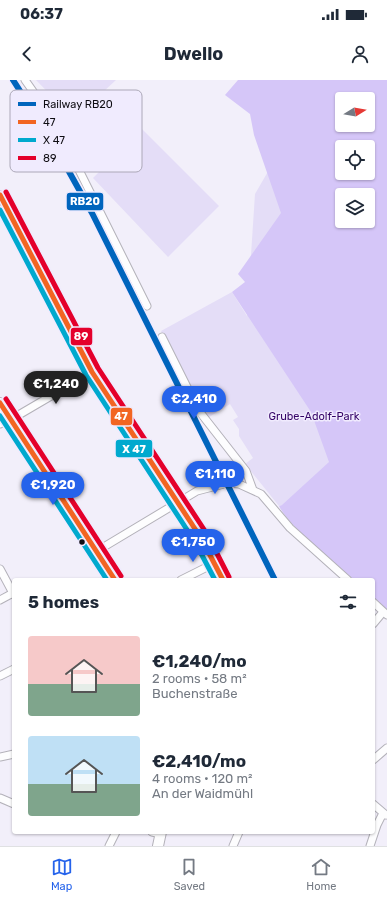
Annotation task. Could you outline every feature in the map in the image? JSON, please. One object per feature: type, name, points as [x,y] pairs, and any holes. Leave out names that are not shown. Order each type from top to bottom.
[{"type":"main road","points":[[0,403],[114,578]]},
{"type":"main road","points":[[158,834],[158,846]]},
{"type":"street","points":[[25,80],[32,90]]},
{"type":"street","points":[[80,172],[147,306]]},
{"type":"street","points":[[0,195],[92,372],[201,538],[215,563],[221,578]]},
{"type":"street","points":[[162,337],[200,411],[246,471],[253,490]]},
{"type":"street","points":[[0,424],[10,420],[92,372]]},
{"type":"street","points":[[97,551],[197,491],[220,483],[239,484],[253,490],[267,500],[290,528],[345,578]]},
{"type":"street","points":[[185,578],[215,563]]},
{"type":"street","points":[[0,569],[12,592]]},
{"type":"street","points":[[0,600],[12,594]]},
{"type":"street","points":[[375,604],[385,613],[375,622]]},
{"type":"street","points":[[0,676],[12,670]]},
{"type":"street","points":[[375,758],[387,748]]},
{"type":"street","points":[[0,757],[12,754]]},
{"type":"street","points":[[0,798],[12,803]]},
{"type":"street","points":[[375,806],[385,814],[377,825],[375,831]]},
{"type":"street","points":[[109,846],[115,834]]},
{"type":"street","points":[[233,846],[237,834]]},
{"type":"street","points":[[370,846],[374,834]]},
{"type":"green space","points":[[36,80],[116,80],[105,90],[46,90]]},
{"type":"green space","name":"Grube-Adolf-Park","points":[[238,80],[387,80],[387,610],[375,599],[375,578],[352,578],[302,534],[292,524],[279,506],[282,505],[329,462],[311,412],[232,292],[245,282],[238,274],[281,213],[254,135],[250,114],[225,95]]},
{"type":"green space","name":"Grube-Adolf-Park","points":[[343,80],[387,80],[387,531],[282,505],[279,506],[245,464],[253,458],[239,436],[239,429],[233,420],[238,417],[230,404],[206,419],[161,331],[232,292],[247,316],[255,194],[277,156]]},
{"type":"green space","points":[[142,129],[219,206],[168,257],[93,178],[99,172],[142,172]]},
{"type":"rail line","name":"RB20","points":[[13,80],[19,90]]},
{"type":"rail line","name":"RB20","points":[[69,172],[92,213],[274,578]]},
{"type":"transit line","name":"89","points":[[6,192],[98,368],[207,534],[229,577]]},
{"type":"transit line","name":"47","points":[[0,195],[92,372],[201,538],[222,578]]},
{"type":"transit line","points":[[0,210],[86,375],[195,542],[214,578]]},
{"type":"transit line","name":"89","points":[[6,399],[121,576]]},
{"type":"transit line","name":"47","points":[[0,403],[114,578]]},
{"type":"transit line","points":[[0,416],[106,578]]}]
